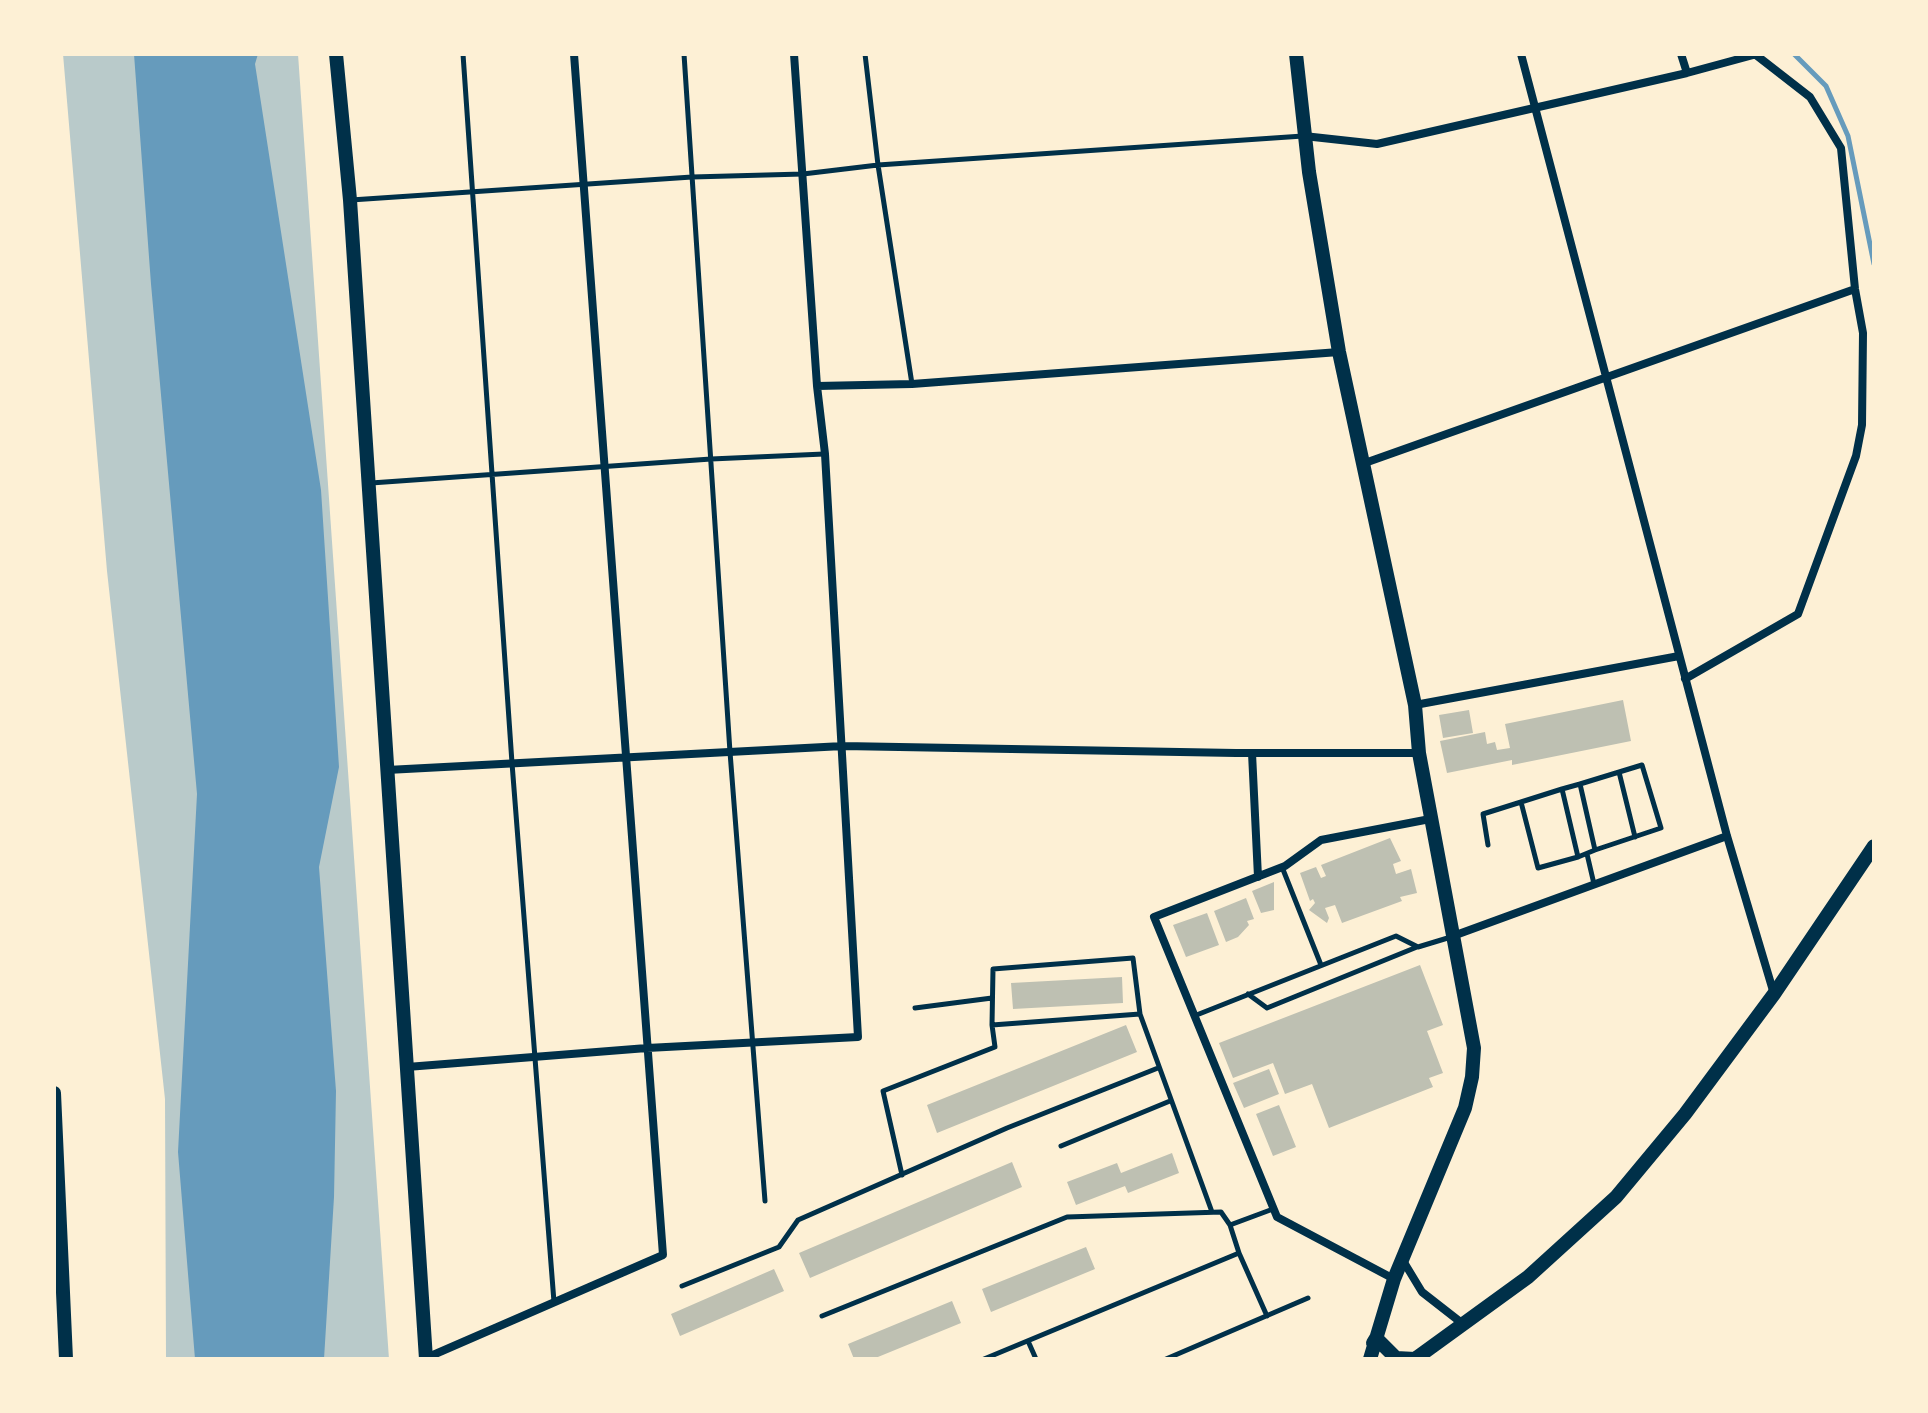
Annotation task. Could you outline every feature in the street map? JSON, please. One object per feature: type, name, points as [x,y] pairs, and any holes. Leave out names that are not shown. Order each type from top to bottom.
[{"type":"main road","points":[[336,54],[350,200],[426,1358]]},
{"type":"main road","points":[[1296,54],[1304,136],[1339,352],[1415,705],[1430,819],[1474,1048],[1465,1108],[1394,1279],[1370,1359]]},
{"type":"main road","points":[[1376,1338],[1396,1358],[1415,1359],[1528,1277],[1616,1197],[1685,1114],[1774,994],[1874,846]]},
{"type":"main road","points":[[54,1093],[62,1355]]},
{"type":"main road","points":[[1361,1359],[1376,1338]]},
{"type":"street","points":[[426,1358],[663,1255],[574,54]]},
{"type":"street","points":[[407,1067],[647,1048],[858,1037],[825,454],[817,386],[794,54]]},
{"type":"street","points":[[1521,54],[1727,836],[1774,994]]},
{"type":"street","points":[[1681,54],[1687,73]]},
{"type":"street","points":[[1304,136],[1377,144],[1756,55],[1810,97],[1841,148],[1855,289],[1863,333],[1862,425],[1856,456],[1798,614],[1685,679]]},
{"type":"street","points":[[1362,464],[1855,289]]},
{"type":"street","points":[[817,386],[912,384],[1339,352]]},
{"type":"street","points":[[1415,705],[1679,656]]},
{"type":"street","points":[[387,770],[843,746],[1419,753]]},
{"type":"street","points":[[1252,753],[1258,877]]},
{"type":"street","points":[[1394,1279],[1277,1217],[1154,917],[1282,867],[1321,840],[1430,819]]},
{"type":"street","points":[[1452,936],[1727,836]]},
{"type":"street","points":[[1402,1259],[1422,1292],[1463,1325]]},
{"type":"lane","points":[[463,54],[512,763],[554,1303]]},
{"type":"lane","points":[[684,54],[730,752],[765,1201]]},
{"type":"lane","points":[[865,54],[878,165],[912,384]]},
{"type":"lane","points":[[350,200],[692,177],[803,174],[878,165],[1304,136]]},
{"type":"lane","points":[[368,483],[825,454]]},
{"type":"lane","points":[[1488,845],[1483,814],[1562,789],[1642,765],[1661,828],[1538,868],[1521,802]]},
{"type":"lane","points":[[1619,772],[1635,837]]},
{"type":"lane","points":[[1580,784],[1595,850]]},
{"type":"lane","points":[[1562,789],[1578,857]]},
{"type":"lane","points":[[1587,854],[1594,885]]},
{"type":"lane","points":[[1282,867],[1321,965]]},
{"type":"lane","points":[[1194,1016],[1396,936],[1418,947]]},
{"type":"lane","points":[[1248,994],[1267,1008],[1452,936]]},
{"type":"lane","points":[[902,1175],[883,1091],[995,1047],[992,1025],[993,969],[1133,958],[1140,1014],[1212,1212]]},
{"type":"lane","points":[[915,1008],[992,998]]},
{"type":"lane","points":[[992,1025],[1140,1014]]},
{"type":"lane","points":[[682,1286],[779,1247],[798,1220],[1007,1128],[1158,1068]]},
{"type":"lane","points":[[1061,1146],[1170,1101]]},
{"type":"lane","points":[[1230,1225],[1274,1209]]},
{"type":"lane","points":[[822,1316],[1067,1217],[1212,1212],[1221,1212],[1230,1225],[1267,1316]]},
{"type":"lane","points":[[984,1359],[1239,1253]]},
{"type":"lane","points":[[1166,1359],[1308,1298]]},
{"type":"lane","points":[[1028,1341],[1036,1359]]},
{"type":"shaded area","points":[[63,54],[298,54],[389,1359],[166,1359],[165,1099],[107,571]]},
{"type":"water","points":[[134,54],[258,54],[255,64],[321,490],[339,767],[319,867],[336,1091],[334,1197],[324,1359],[195,1359],[178,1152],[197,794],[151,284]]},
{"type":"building","points":[[1623,700],[1631,741],[1512,765],[1512,760],[1447,773],[1440,741],[1485,732],[1487,744],[1495,742],[1497,750],[1510,748],[1505,724]]},
{"type":"building","points":[[1469,710],[1473,733],[1443,738],[1439,715]]},
{"type":"building","points":[[1390,838],[1401,861],[1393,864],[1396,874],[1411,869],[1417,893],[1400,897],[1402,901],[1342,923],[1335,905],[1325,908],[1329,918],[1327,923],[1309,910],[1315,903],[1313,899],[1310,901],[1300,873],[1316,867],[1321,878],[1326,876],[1321,865]]},
{"type":"building","points":[[1274,882],[1274,910],[1261,913],[1252,891]]},
{"type":"building","points":[[1246,898],[1254,919],[1247,921],[1249,925],[1238,937],[1226,942],[1214,911]]},
{"type":"building","points":[[1207,913],[1219,945],[1186,957],[1173,925]]},
{"type":"building","points":[[1420,965],[1443,1025],[1427,1031],[1443,1073],[1429,1078],[1433,1087],[1329,1128],[1312,1084],[1285,1094],[1273,1063],[1233,1078],[1219,1043]]},
{"type":"building","points":[[1122,977],[1123,1003],[1013,1009],[1011,983]]},
{"type":"building","points":[[1126,1025],[1137,1052],[937,1133],[927,1105]]},
{"type":"building","points":[[1269,1069],[1279,1094],[1244,1108],[1233,1083]]},
{"type":"building","points":[[1279,1105],[1296,1147],[1273,1156],[1256,1114]]},
{"type":"building","points":[[1172,1153],[1179,1173],[1128,1193],[1125,1186],[1076,1205],[1067,1182],[1117,1163],[1121,1173]]},
{"type":"building","points":[[1012,1162],[1022,1187],[810,1278],[799,1253]]},
{"type":"building","points":[[1086,1247],[1095,1269],[991,1312],[982,1289]]},
{"type":"building","points":[[774,1269],[784,1291],[680,1336],[671,1314]]},
{"type":"building","points":[[952,1301],[961,1323],[873,1359],[854,1359],[848,1344]]},
{"type":"waterway","points":[[1794,54],[1826,86],[1848,136],[1874,264]]}]
